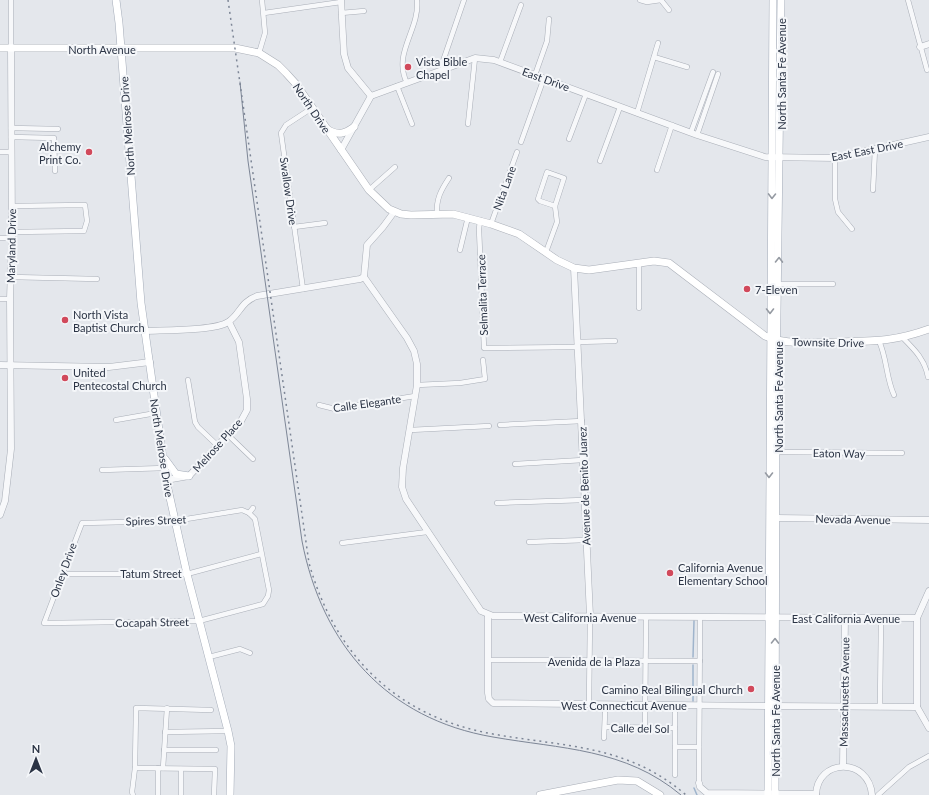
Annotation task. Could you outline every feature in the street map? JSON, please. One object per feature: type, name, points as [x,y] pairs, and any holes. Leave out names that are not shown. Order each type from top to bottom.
[{"type":"main road","name":"North Melrose Drive","points":[[116,0],[145,331],[156,413],[174,521],[231,746],[230,795]]},
{"type":"main road","name":"North Santa Fe Avenue","points":[[772,618],[776,575],[776,389],[778,341],[773,0]]},
{"type":"main road","name":"North Santa Fe Avenue","points":[[768,795],[772,706],[772,618],[769,546],[770,338],[781,0]]},
{"type":"main road","name":"North Avenue","points":[[0,48],[205,49]]},
{"type":"main road","name":"North Drive","points":[[205,49],[235,48],[259,53],[278,65],[286,73],[312,108],[368,190],[394,212]]},
{"type":"main road","points":[[326,129],[332,133],[343,134],[354,127]]},
{"type":"main road","points":[[394,212],[411,215],[437,214],[468,217],[480,220],[519,234],[574,268]]},
{"type":"main road","name":"Townsite Drive","points":[[574,268],[589,270],[654,261],[669,263],[765,336],[778,341],[800,344],[879,342],[903,338],[929,329]]},
{"type":"main road","points":[[163,457],[176,474],[189,476]]},
{"type":"main road","points":[[769,546],[772,549],[772,565],[776,575]]},
{"type":"main road","name":"North Santa Fe Avenue","points":[[772,706],[776,795]]},
{"type":"main road","points":[[540,795],[618,780],[637,781],[660,795]]},
{"type":"street","name":"Maryland Drive","points":[[0,514],[5,501],[11,449],[11,0]]},
{"type":"street","points":[[259,53],[265,32],[262,0]]},
{"type":"street","points":[[407,83],[402,65],[403,53],[416,17],[417,0]]},
{"type":"street","points":[[443,70],[443,61],[464,0]]},
{"type":"street","points":[[640,0],[647,2],[661,0],[669,10]]},
{"type":"street","points":[[908,0],[927,70]]},
{"type":"street","points":[[264,13],[341,1],[344,54],[348,68],[371,96],[341,150]]},
{"type":"street","points":[[500,62],[521,5]]},
{"type":"street","points":[[341,13],[364,12]]},
{"type":"street","points":[[535,75],[547,41],[549,19]]},
{"type":"street","points":[[637,113],[658,43]]},
{"type":"street","points":[[920,47],[929,44]]},
{"type":"street","points":[[654,56],[687,67]]},
{"type":"street","points":[[468,124],[475,58]]},
{"type":"street","name":"East Drive","points":[[371,96],[475,58],[481,58],[500,62],[620,107],[765,157],[776,157]]},
{"type":"street","points":[[694,133],[716,73]]},
{"type":"street","points":[[521,142],[544,78]]},
{"type":"street","points":[[397,86],[412,124]]},
{"type":"street","points":[[569,139],[586,94]]},
{"type":"street","points":[[600,161],[620,107]]},
{"type":"street","name":"Swallow Drive","points":[[303,288],[281,133],[286,125],[312,108]]},
{"type":"street","points":[[657,170],[672,125]]},
{"type":"street","points":[[10,128],[58,129]]},
{"type":"street","points":[[11,137],[54,138],[55,171]]},
{"type":"street","name":"East East Drive","points":[[776,157],[835,158],[929,137]]},
{"type":"street","points":[[873,190],[875,149]]},
{"type":"street","points":[[0,152],[11,152]]},
{"type":"street","name":"Nita Lane","points":[[491,224],[518,152]]},
{"type":"street","points":[[835,158],[835,199],[838,212],[852,229]]},
{"type":"street","points":[[368,190],[395,167]]},
{"type":"street","points":[[546,252],[557,222],[555,206],[564,178],[547,172],[538,199],[555,206]]},
{"type":"street","points":[[437,214],[436,204],[440,191],[449,178]]},
{"type":"street","points":[[0,238],[12,235],[84,231],[87,221],[85,205],[12,206]]},
{"type":"street","points":[[394,212],[383,227],[366,245],[364,277],[414,351],[417,364],[417,385],[403,468],[402,488],[406,498],[427,532],[481,611],[488,615],[488,660]]},
{"type":"street","points":[[460,250],[468,217]]},
{"type":"street","name":"Selmalita Terrace","points":[[480,220],[484,348],[578,344]]},
{"type":"street","points":[[294,227],[325,223]]},
{"type":"street","points":[[639,263],[639,308]]},
{"type":"street","name":"Avenue de Benito Juarez","points":[[574,268],[590,616],[589,705]]},
{"type":"street","points":[[11,277],[97,279]]},
{"type":"street","points":[[145,331],[216,326],[228,322],[243,304],[252,298],[303,288],[347,282],[364,277]]},
{"type":"street","points":[[778,284],[833,284]]},
{"type":"street","points":[[0,299],[10,299]]},
{"type":"street","name":"Melrose Place","points":[[166,480],[189,476],[241,421],[247,410],[247,399],[239,342],[228,322]]},
{"type":"street","points":[[903,338],[920,356],[928,377]]},
{"type":"street","points":[[578,344],[614,341]]},
{"type":"street","name":"Townsite Drive","points":[[879,342],[882,348],[888,382],[894,395]]},
{"type":"street","points":[[417,385],[460,383],[485,379],[483,360]]},
{"type":"street","points":[[0,365],[109,367],[150,362]]},
{"type":"street","points":[[188,380],[195,422],[198,427],[218,446]]},
{"type":"street","name":"Calle Elegante","points":[[319,405],[335,409],[415,396]]},
{"type":"street","points":[[116,420],[156,413]]},
{"type":"street","points":[[500,425],[582,421]]},
{"type":"street","points":[[410,430],[489,426]]},
{"type":"street","points":[[228,435],[253,458]]},
{"type":"street","name":"Eaton Way","points":[[777,452],[902,453]]},
{"type":"street","points":[[515,464],[583,460]]},
{"type":"street","points":[[102,470],[165,468]]},
{"type":"street","points":[[497,503],[584,500]]},
{"type":"street","points":[[253,508],[249,513],[255,519],[261,554]]},
{"type":"street","name":"Spires Street","points":[[86,521],[174,521],[242,510],[249,513]]},
{"type":"street","name":"Nevada Avenue","points":[[777,518],[929,520]]},
{"type":"street","name":"Onley Drive","points":[[44,623],[80,526],[86,521]]},
{"type":"street","points":[[342,543],[427,532]]},
{"type":"street","points":[[529,542],[586,540]]},
{"type":"street","name":"Tatum Street","points":[[62,574],[187,574],[261,554]]},
{"type":"street","name":"Cocapah Street","points":[[44,623],[199,621],[258,606],[263,604],[266,600],[269,590],[261,554]]},
{"type":"street","points":[[929,591],[917,618],[917,707],[929,728]]},
{"type":"street","name":"West California Avenue","points":[[488,615],[772,618]]},
{"type":"street","points":[[644,728],[646,617]]},
{"type":"street","points":[[700,617],[700,787],[707,793],[816,795],[819,780],[834,768],[843,766],[854,769],[864,775],[870,784],[872,795]]},
{"type":"street","name":"East California Avenue","points":[[772,618],[917,618]]},
{"type":"street","name":"Massachusetts Avenue","points":[[843,766],[845,618]]},
{"type":"street","points":[[880,707],[881,618]]},
{"type":"street","points":[[209,657],[240,649],[250,653]]},
{"type":"street","name":"Avenida de la Plaza","points":[[488,660],[700,661]]},
{"type":"street","name":"West Connecticut Avenue","points":[[488,660],[489,699],[497,704],[917,707]]},
{"type":"street","points":[[132,794],[135,768],[136,708],[211,710]]},
{"type":"street","points":[[158,795],[164,750],[167,708]]},
{"type":"street","points":[[604,738],[605,713]]},
{"type":"street","points":[[675,713],[675,775]]},
{"type":"street","name":"Calle del Sol","points":[[605,727],[675,728]]},
{"type":"street","points":[[165,732],[228,732]]},
{"type":"street","points":[[675,747],[699,747]]},
{"type":"street","points":[[164,750],[216,750]]},
{"type":"street","points":[[878,795],[909,767],[929,756]]},
{"type":"street","points":[[135,768],[215,769],[214,795]]},
{"type":"street","points":[[181,769],[181,795]]},
{"type":"waterway","points":[[693,657],[694,621]]},
{"type":"waterway","points":[[693,665],[693,701]]},
{"type":"waterway","points":[[694,788],[697,795]]},
{"type":"tram line","points":[[240,82],[248,161],[302,541],[312,579],[325,613],[343,644],[365,671],[391,694],[421,713],[455,728],[493,737],[568,748],[615,759],[638,768],[660,780],[681,795]]},
{"type":"railway","points":[[228,0],[309,563],[320,596],[335,627],[353,653],[375,677],[399,697],[427,713],[459,726],[493,734],[594,750],[618,757],[641,766],[664,778],[686,795]]},
{"type":"place","name":"Vista Bible Chapel","points":[[408,67]]},
{"type":"place","name":"Alchemy Print Co.","points":[[89,152]]},
{"type":"place","name":"7-Eleven","points":[[747,289]]},
{"type":"place","name":"North Vista Baptist Church","points":[[65,320]]},
{"type":"place","name":"United Pentecostal Church","points":[[65,378]]},
{"type":"place","name":"California Avenue Elementary School","points":[[670,573]]},
{"type":"place","name":"Camino Real Bilingual Church","points":[[751,689]]}]
